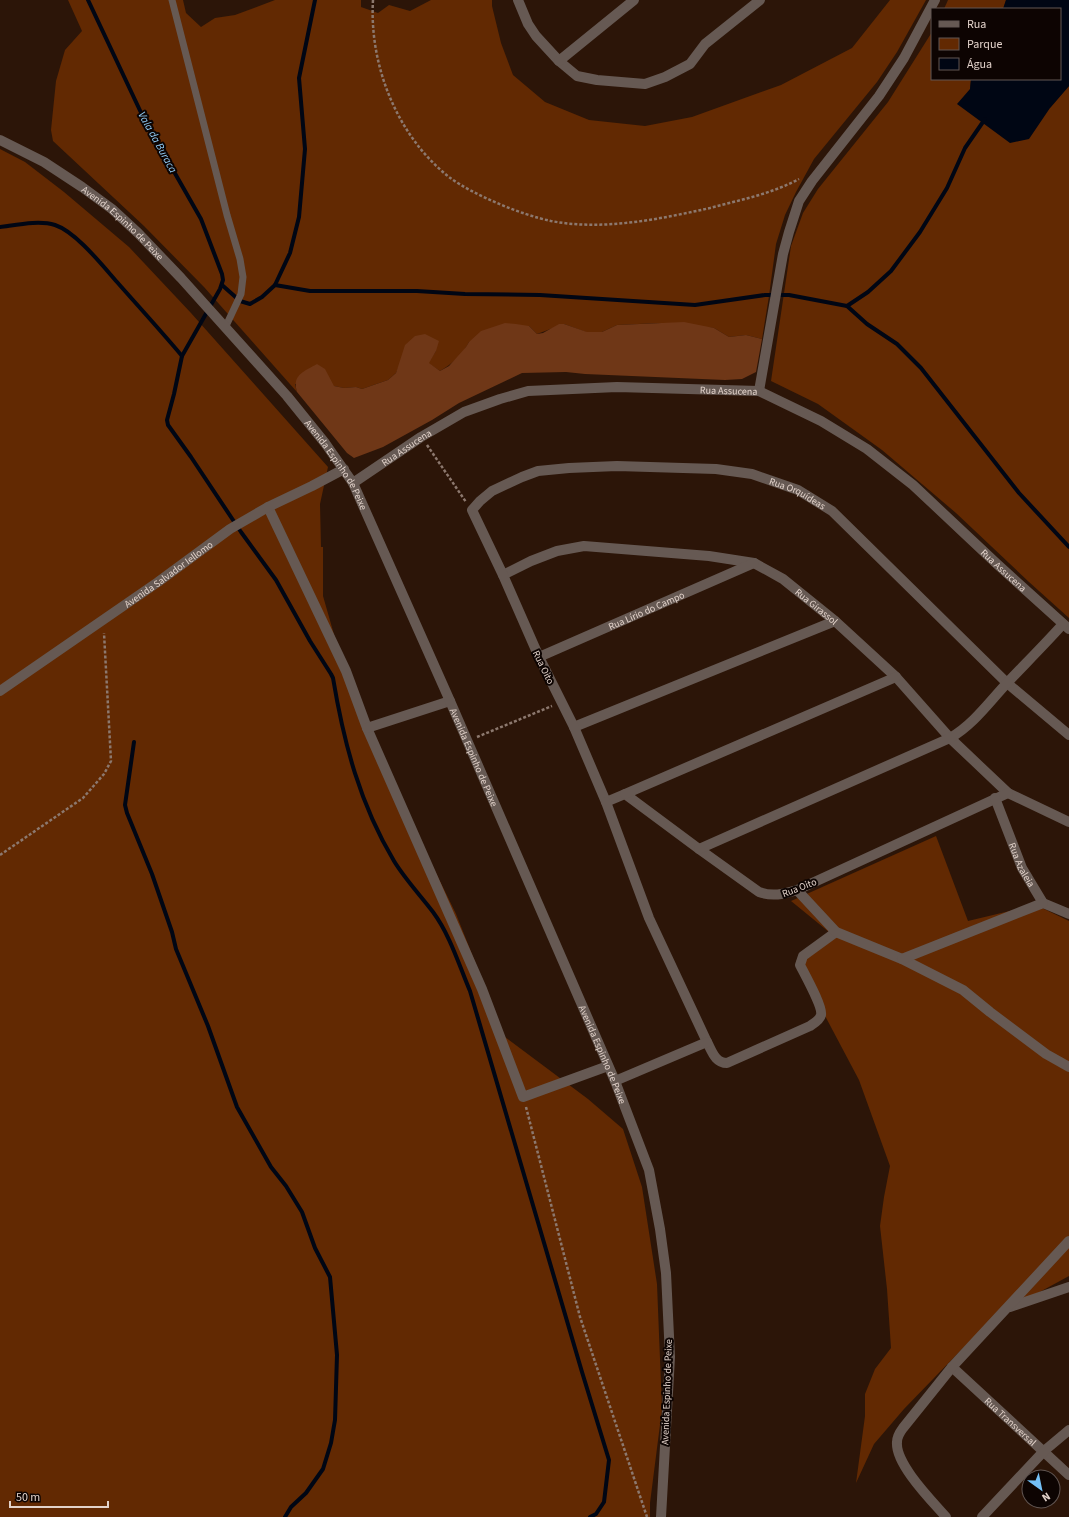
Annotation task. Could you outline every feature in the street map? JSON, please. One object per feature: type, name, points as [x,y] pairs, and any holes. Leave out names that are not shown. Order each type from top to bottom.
[{"type":"street","points":[[518,0],[528,24],[545,47],[577,76],[597,80],[645,84],[665,77],[690,64],[705,44],[760,0]]},
{"type":"street","points":[[559,61],[634,0]]},
{"type":"street","points":[[759,391],[783,254],[788,232],[799,201],[812,181],[879,96],[904,58],[935,0]]},
{"type":"street","name":"Avenida Espinho de Peixe","points":[[0,140],[44,162],[82,187],[112,209],[138,233],[181,278],[287,396],[344,469],[353,483],[450,701],[615,1081],[649,1170],[658,1215],[666,1273],[670,1357],[661,1517]]},
{"type":"street","name":"Rua Assucena","points":[[353,483],[421,437],[464,412],[500,399],[528,392],[566,388],[617,387],[759,391],[821,421],[868,449],[913,485],[1066,626]]},
{"type":"street","name":"Rua Orquídeas","points":[[472,510],[492,491],[522,476],[538,471],[569,468],[617,466],[716,469],[752,474],[798,490],[832,511],[1007,683],[1069,735]]},
{"type":"street","name":"Avenida Salvador Iellomo","points":[[0,691],[158,582],[230,529],[268,507],[344,469]]},
{"type":"street","points":[[268,507],[346,671],[367,728],[482,989],[523,1098],[608,1066]]},
{"type":"street","name":"Rua Oito","points":[[472,510],[539,657],[574,727],[606,802],[649,918],[715,1057],[720,1061],[727,1063],[810,1026],[820,1018],[820,1007],[800,965],[803,956],[836,932]]},
{"type":"street","name":"Rua Girassol","points":[[503,576],[531,561],[556,551],[584,546],[709,556],[754,563],[783,579],[835,622],[896,677],[950,738],[1008,793],[1069,822]]},
{"type":"street","name":"Rua Lírio do Campo","points":[[539,657],[754,563]]},
{"type":"street","points":[[574,727],[835,622]]},
{"type":"street","points":[[699,849],[950,738],[963,730],[977,717],[1007,683],[1066,626]]},
{"type":"street","points":[[606,802],[896,677]]},
{"type":"street","points":[[367,728],[450,701]]},
{"type":"street","name":"Rua Oito","points":[[625,794],[759,892],[769,895],[781,895],[796,890],[1008,793]]},
{"type":"street","name":"Rua Azaleia","points":[[995,798],[1022,868],[1043,903]]},
{"type":"street","points":[[796,890],[836,932],[902,958],[963,990],[1046,1054],[1069,1067]]},
{"type":"street","points":[[902,958],[1043,903],[1069,914]]},
{"type":"street","points":[[615,1081],[707,1042]]},
{"type":"street","points":[[946,1517],[910,1474],[900,1455],[897,1443],[903,1428],[952,1367],[1069,1241]]},
{"type":"street","points":[[1008,1308],[1069,1287]]},
{"type":"street","name":"Rua Transversal","points":[[952,1367],[1069,1475]]},
{"type":"street","points":[[982,1517],[1044,1451],[1069,1430]]},
{"type":"lane","points":[[172,0],[227,215],[240,258],[243,277],[241,294],[225,328]]},
{"type":"path","points":[[373,0],[375,44],[380,67],[399,117],[412,137],[427,156],[450,177],[471,190],[510,209],[551,221],[582,224],[624,223],[682,214],[735,202],[764,194],[800,179]]},
{"type":"path","points":[[421,437],[472,510]]},
{"type":"path","points":[[0,855],[83,798],[104,774],[110,761],[103,619]]},
{"type":"path","points":[[467,741],[561,702]]},
{"type":"path","points":[[523,1098],[580,1317],[647,1517]]},
{"type":"green space","points":[[68,0],[183,0],[186,13],[201,27],[215,18],[235,15],[275,0],[361,0],[361,7],[378,13],[389,5],[410,11],[431,0],[492,0],[492,6],[501,43],[513,75],[545,102],[589,120],[645,126],[692,117],[781,85],[852,48],[890,0],[926,0],[897,52],[877,82],[814,159],[796,192],[785,215],[776,244],[762,339],[746,335],[729,337],[714,328],[659,323],[617,325],[602,332],[586,332],[564,324],[537,334],[529,326],[469,342],[464,351],[457,358],[440,371],[428,363],[436,351],[401,361],[396,373],[388,380],[362,389],[356,387],[344,388],[295,384],[297,392],[204,287],[144,226],[53,141],[51,130],[56,81],[65,50],[82,31]]},
{"type":"green space","points":[[948,0],[1006,0],[1003,8],[944,8]]},
{"type":"green space","points":[[931,34],[931,80],[971,80],[970,89],[1050,108],[1069,86],[1069,618],[956,513],[882,450],[818,404],[771,381],[791,246],[803,213],[818,189],[888,102]]},
{"type":"green space","points":[[0,149],[25,162],[64,192],[129,247],[191,313],[328,467],[320,504],[321,547],[323,547],[323,596],[341,659],[372,742],[456,914],[505,1037],[588,1099],[623,1129],[642,1187],[657,1284],[662,1409],[650,1503],[650,1517],[0,1517]]},
{"type":"green space","points":[[936,836],[968,921],[1022,908],[1040,907],[1069,921],[1069,1276],[1025,1300],[964,1347],[904,1409],[874,1444],[856,1483],[865,1416],[865,1394],[875,1369],[891,1348],[887,1289],[880,1226],[890,1166],[859,1080],[796,961],[829,932],[791,901]]},
{"type":"shaded area","points":[[684,322],[714,328],[729,337],[746,335],[762,339],[756,372],[742,379],[725,380],[566,372],[522,373],[459,403],[383,447],[354,458],[347,453],[297,392],[297,378],[307,369],[317,364],[325,369],[334,386],[344,388],[356,387],[362,389],[388,380],[396,373],[405,345],[415,336],[425,334],[439,341],[436,351],[429,363],[440,371],[449,366],[469,342],[481,331],[505,323],[529,326],[537,334],[543,333],[559,324],[564,324],[587,332],[602,332],[617,325]]},
{"type":"water","points":[[1006,0],[1069,0],[1069,86],[1050,108],[1029,139],[1010,143],[957,104],[970,89],[971,80],[1061,80],[1061,8],[1003,8]]},
{"type":"waterway","name":"Vala da Buraca","points":[[88,0],[144,119],[201,219],[222,274],[223,280],[220,289],[182,356],[167,420],[168,425],[241,532],[276,580],[310,641],[331,674],[348,750],[372,818],[398,868],[439,921],[454,950],[470,991],[609,1460],[604,1502],[596,1514],[590,1517]]},
{"type":"waterway","points":[[222,285],[240,301],[250,304],[262,297],[275,285],[290,253],[299,217],[305,149],[299,78],[315,0]]},
{"type":"waterway","points":[[847,306],[868,292],[891,271],[920,232],[947,188],[965,148],[985,119]]},
{"type":"waterway","points":[[0,227],[28,223],[42,223],[55,225],[71,234],[96,258],[182,356]]},
{"type":"waterway","points":[[275,285],[310,291],[417,291],[465,294],[540,295],[695,305],[765,295],[789,295],[847,306],[867,324],[897,344],[921,368],[1019,493],[1069,547]]},
{"type":"waterway","points":[[134,742],[125,805],[152,874],[172,932],[176,949],[208,1026],[237,1107],[271,1167],[286,1186],[302,1212],[315,1248],[330,1277],[337,1355],[335,1420],[331,1443],[323,1469],[306,1493],[291,1507],[285,1517]]}]
